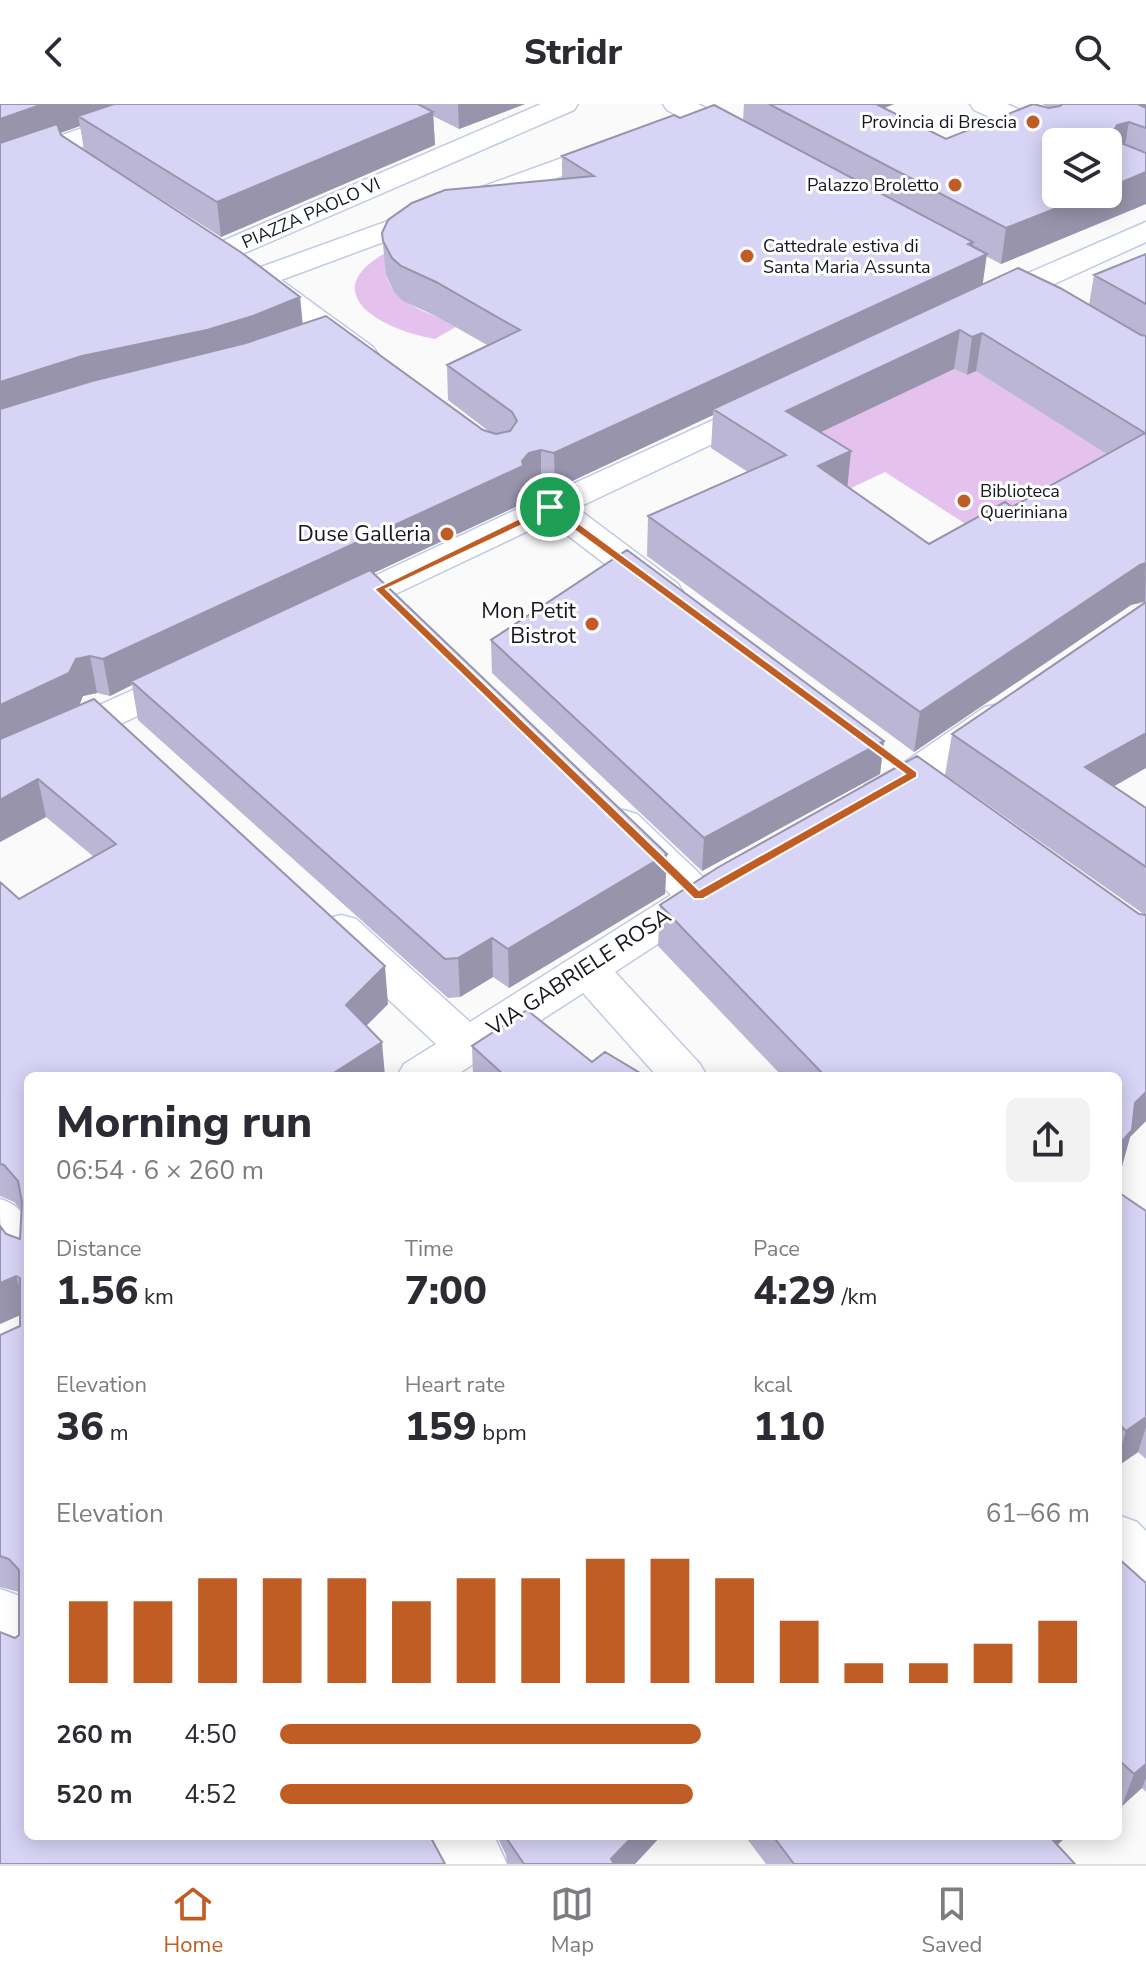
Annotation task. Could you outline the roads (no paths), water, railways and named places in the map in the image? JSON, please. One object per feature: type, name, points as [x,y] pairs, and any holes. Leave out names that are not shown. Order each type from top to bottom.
[{"type":"street","points":[[0,167],[176,104]]},
{"type":"street","name":"PIAZZA PAOLO VI","points":[[222,252],[564,104]]},
{"type":"street","points":[[984,104],[1042,130]]},
{"type":"street","points":[[695,118],[769,154]]},
{"type":"street","points":[[436,132],[464,146]]},
{"type":"street","name":"PIAZZA PAOLO VI","points":[[222,252],[259,278],[474,201],[617,157],[510,204],[474,201]]},
{"type":"street","points":[[196,236],[222,252]]},
{"type":"street","points":[[961,314],[1003,280],[1143,236]]},
{"type":"street","points":[[259,278],[321,339],[380,367]]},
{"type":"street","points":[[1003,280],[1048,307]]},
{"type":"street","points":[[296,628],[392,600],[546,503],[791,394]]},
{"type":"street","points":[[546,503],[689,610]]},
{"type":"street","points":[[0,766],[102,711],[228,659]]},
{"type":"street","points":[[846,813],[926,784],[1030,695]]},
{"type":"street","points":[[102,711],[142,747]]},
{"type":"street","points":[[876,747],[926,784]]},
{"type":"street","points":[[591,794],[698,896]]},
{"type":"street","name":"VIA GABRIELE ROSA","points":[[426,1072],[698,896],[739,873]]},
{"type":"street","points":[[316,907],[466,1045]]},
{"type":"street","points":[[586,968],[680,1072]]},
{"type":"street","points":[[0,1218],[24,1249]]},
{"type":"street","points":[[1122,1543],[1146,1567]]},
{"type":"street","points":[[0,1614],[24,1639]]},
{"type":"street","points":[[461,1840],[477,1864]]},
{"type":"place","name":"Provincia di Brescia","points":[[1033,122]]},
{"type":"place","name":"Palazzo Broletto","points":[[955,185]]},
{"type":"place","name":"Cattedrale estiva di Santa Maria Assunta","points":[[747,256]]},
{"type":"place","name":"Biblioteca Queriniana","points":[[964,501]]},
{"type":"place","name":"Duse Galleria","points":[[447,534]]},
{"type":"place","name":"Mon Petit Bistrot","points":[[592,624]]}]
